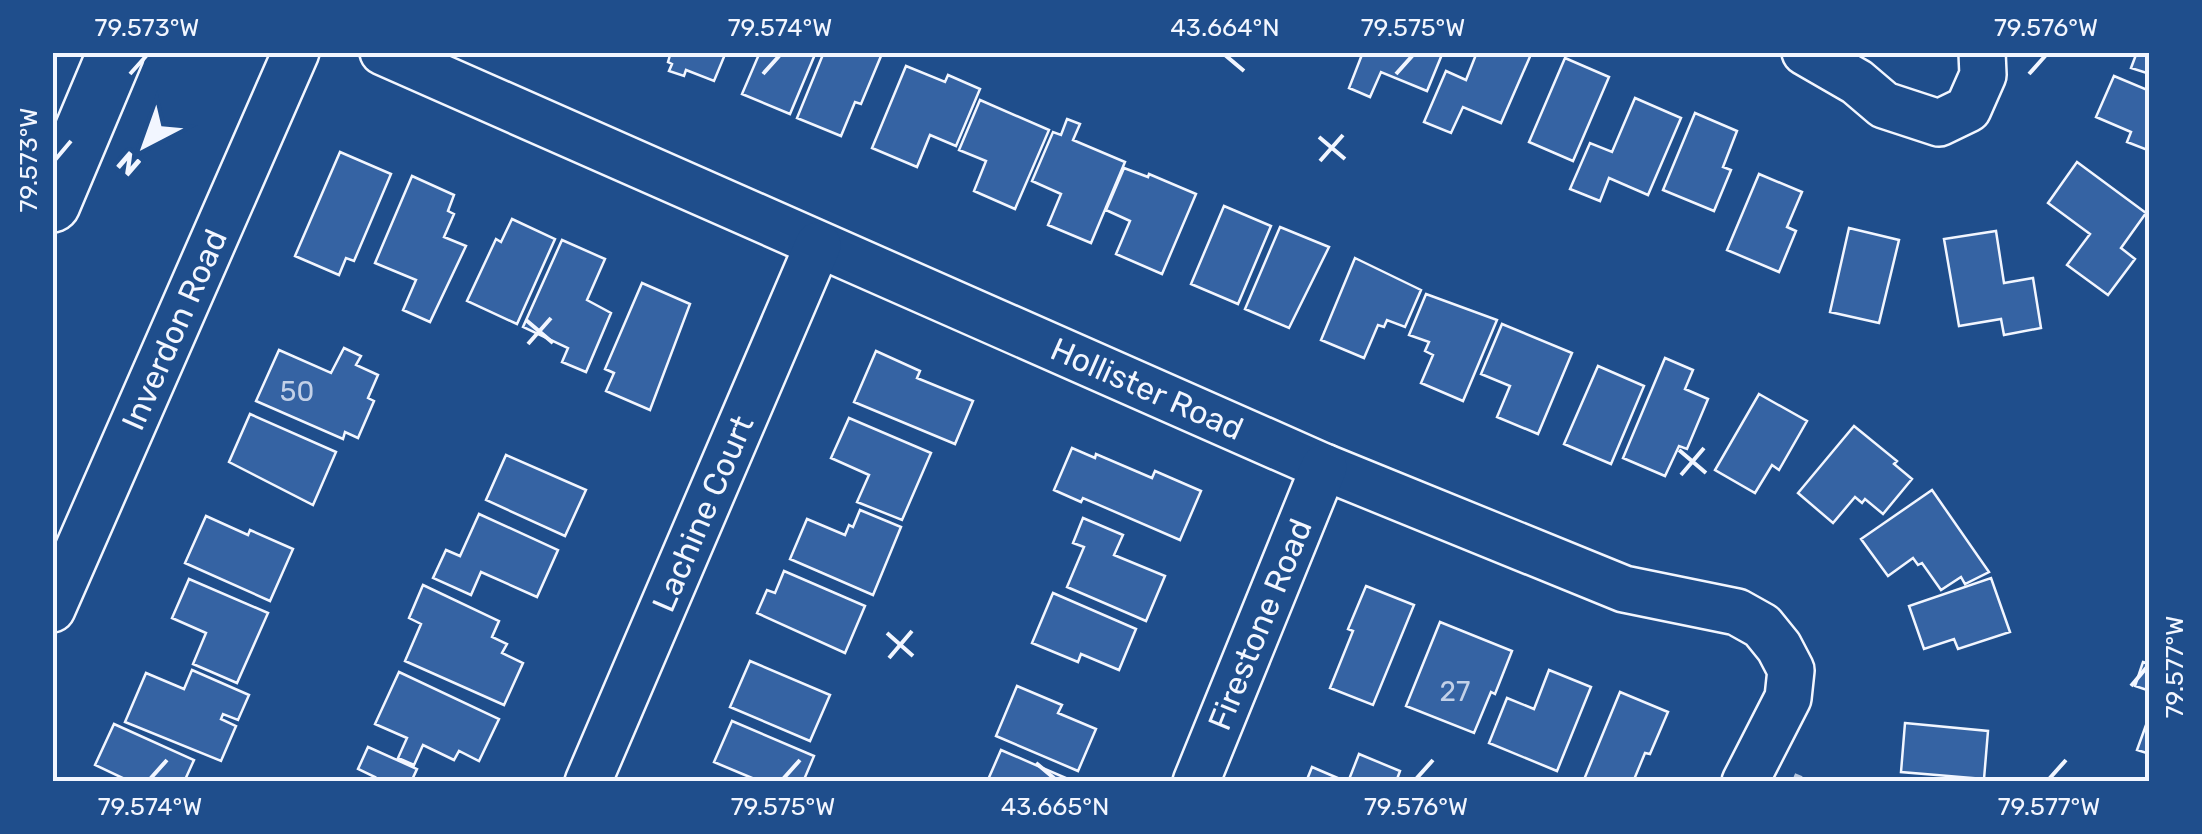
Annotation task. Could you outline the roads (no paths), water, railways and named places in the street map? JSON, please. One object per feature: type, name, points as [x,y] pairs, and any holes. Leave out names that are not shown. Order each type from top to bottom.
[{"type":"highway","points":[[52,204],[116,52]]},
{"type":"street","name":"Inverdon Road","points":[[52,609],[296,52]]},
{"type":"street","name":"Hollister Road","points":[[383,52],[1324,467],[1624,589],[1736,612],[1762,626],[1791,670],[1788,698],[1745,782]]},
{"type":"street","points":[[1805,52],[1857,82],[1884,105],[1940,123],[1968,109],[1983,75],[1982,52]]},
{"type":"street","name":"Lachine Court","points":[[588,782],[818,245]]},
{"type":"street","name":"Firestone Road","points":[[1196,782],[1324,467]]}]
